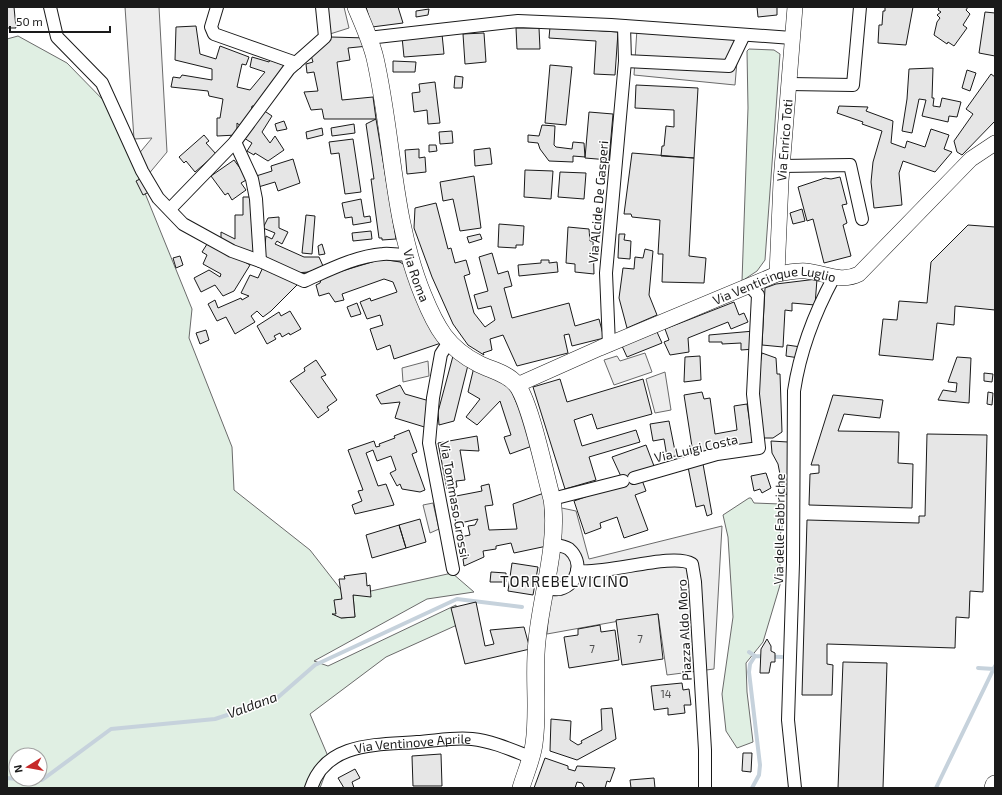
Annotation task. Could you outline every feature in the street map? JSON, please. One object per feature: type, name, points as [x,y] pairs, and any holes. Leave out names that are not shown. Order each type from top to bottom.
[{"type":"main road","name":"Via Roma","points":[[356,7],[375,58],[386,117],[403,236],[408,254],[436,326],[449,342],[463,354],[478,363],[510,377],[518,385]]},
{"type":"main road","points":[[518,385],[527,406],[552,499],[554,522],[537,641],[536,728],[534,747],[521,788]]},
{"type":"street","points":[[50,7],[57,37],[102,83],[142,170],[158,198],[183,224],[232,251],[260,261],[304,281],[345,263],[384,254],[408,254]]},
{"type":"street","points":[[217,7],[211,27],[214,34],[292,66]]},
{"type":"street","points":[[170,209],[235,142],[292,66],[325,37],[322,7]]},
{"type":"street","name":"Via Enrico Toti","points":[[777,274],[782,166],[790,84],[795,7]]},
{"type":"street","points":[[790,84],[853,85],[860,7]]},
{"type":"street","points":[[368,38],[518,22],[611,25],[792,38]]},
{"type":"street","name":"Via Alcide De Gasperi","points":[[609,345],[606,273],[625,61],[624,26]]},
{"type":"street","points":[[625,61],[729,66],[744,35]]},
{"type":"street","points":[[235,142],[252,179],[256,199],[260,261]]},
{"type":"street","name":"Via Venticinque Luglio","points":[[518,385],[777,274],[805,271],[846,278],[859,274],[971,159],[995,143]]},
{"type":"street","points":[[782,166],[850,165],[862,219]]},
{"type":"street","name":"Via delle Fabbriche","points":[[795,788],[788,720],[793,563],[794,390],[798,365],[822,300],[834,277]]},
{"type":"street","name":"Via Luigi Costa","points":[[552,499],[717,454],[759,448],[753,394],[758,295],[749,286]]},
{"type":"street","name":"Via Tommaso Grossi","points":[[449,342],[441,354],[433,398],[429,443],[453,569]]},
{"type":"street","points":[[544,588],[559,590],[568,586],[575,578],[577,571],[576,558],[569,549],[551,544]]},
{"type":"street","name":"Piazza Aldo Moro","points":[[577,571],[597,572],[678,559],[692,564],[695,582],[704,742],[705,788]]},
{"type":"street","name":"Via Ventinove Aprile","points":[[310,788],[316,773],[328,762],[342,754],[364,746],[471,739],[490,743],[530,757]]},
{"type":"green space","points":[[18,36],[67,63],[110,107],[192,309],[189,338],[232,447],[234,490],[310,550],[342,591],[341,618],[355,617],[353,595],[452,573],[474,592],[427,599],[314,661],[328,666],[456,605],[457,625],[386,657],[310,714],[330,761],[320,788],[7,788],[7,39]]},
{"type":"green space","points":[[749,49],[774,50],[780,54],[765,260],[757,271],[742,281],[748,108],[747,51]]},
{"type":"green space","points":[[751,498],[754,503],[780,504],[784,517],[780,536],[780,585],[763,642],[746,663],[747,692],[753,742],[737,748],[726,731],[722,694],[733,617],[728,537],[723,515]]},
{"type":"shaded area","points":[[125,7],[159,7],[167,152],[147,176],[137,156],[152,138],[134,139]]},
{"type":"shaded area","points":[[327,7],[344,7],[349,28],[330,34]]},
{"type":"shaded area","points":[[637,29],[739,37],[735,85],[634,75]]},
{"type":"shaded area","points":[[645,353],[652,372],[614,385],[604,360],[617,356],[620,361]]},
{"type":"shaded area","points":[[428,361],[429,376],[403,382],[402,368]]},
{"type":"shaded area","points":[[665,372],[671,410],[655,413],[646,379]]},
{"type":"shaded area","points":[[433,503],[439,529],[430,533],[423,505]]},
{"type":"shaded area","points":[[557,507],[576,511],[589,559],[722,526],[714,669],[667,675],[658,614],[547,634]]},
{"type":"building","points":[[7,7],[14,7],[16,28],[7,28]]},
{"type":"building","points":[[366,7],[398,7],[403,23],[372,27]]},
{"type":"building","points":[[757,7],[777,7],[777,15],[758,17]]},
{"type":"building","points":[[885,7],[913,7],[906,45],[878,43],[879,25],[882,25],[883,11],[885,11]]},
{"type":"building","points":[[939,7],[968,7],[966,10],[970,14],[963,25],[967,28],[954,46],[948,42],[947,44],[934,35],[937,22],[940,18],[937,15],[941,12],[938,10]]},
{"type":"building","points":[[429,9],[428,15],[416,17],[416,11]]},
{"type":"building","points":[[985,12],[995,13],[995,56],[979,53]]},
{"type":"building","points":[[196,26],[200,54],[216,59],[220,46],[249,57],[246,65],[242,64],[237,87],[250,90],[265,72],[250,67],[252,57],[269,62],[270,60],[286,66],[255,106],[252,106],[250,118],[243,128],[237,123],[237,135],[217,136],[217,118],[220,118],[223,99],[209,96],[208,91],[171,87],[173,77],[180,78],[182,75],[212,80],[212,69],[175,60],[176,27]]},
{"type":"building","points":[[550,27],[618,32],[615,75],[594,74],[596,41],[549,38]]},
{"type":"building","points":[[516,28],[539,28],[540,49],[517,49]]},
{"type":"building","points":[[484,33],[486,62],[465,64],[463,34]]},
{"type":"building","points":[[442,34],[444,54],[404,57],[402,37]]},
{"type":"building","points":[[331,37],[367,38],[368,46],[348,48],[350,60],[337,62],[342,100],[373,97],[376,119],[324,119],[322,109],[311,110],[304,92],[318,91],[314,72],[307,73],[306,64],[313,62],[310,52]]},
{"type":"building","points":[[393,61],[416,62],[415,72],[393,72]]},
{"type":"building","points":[[550,65],[572,67],[566,125],[545,123]]},
{"type":"building","points":[[933,68],[933,106],[940,107],[942,98],[961,102],[957,117],[949,116],[948,122],[922,116],[926,100],[919,99],[912,133],[902,131],[907,99],[909,69]]},
{"type":"building","points":[[967,70],[976,73],[970,91],[962,88]]},
{"type":"building","points":[[991,74],[995,77],[995,121],[962,155],[957,152],[954,141],[973,114],[966,109]]},
{"type":"building","points":[[455,76],[463,77],[462,88],[454,88]]},
{"type":"building","points":[[435,82],[440,123],[428,124],[427,110],[414,112],[412,93],[420,92],[419,84]]},
{"type":"building","points":[[636,85],[698,88],[694,158],[661,156],[662,146],[664,146],[666,126],[674,127],[674,110],[635,108]]},
{"type":"building","points":[[839,106],[868,107],[866,111],[893,121],[891,143],[905,148],[907,141],[925,147],[931,129],[949,135],[944,149],[952,152],[935,172],[903,161],[899,173],[902,205],[874,208],[871,182],[873,162],[882,131],[862,124],[863,122],[837,113]]},
{"type":"building","points":[[263,110],[272,116],[262,132],[270,143],[275,136],[284,150],[268,161],[255,153],[254,155],[247,151],[252,143],[244,138]]},
{"type":"building","points":[[589,112],[613,114],[609,160],[585,158]]},
{"type":"building","points":[[376,119],[396,239],[382,240],[382,238],[379,238],[371,179],[374,179],[366,124]]},
{"type":"building","points":[[284,121],[287,129],[277,131],[275,124]]},
{"type":"building","points":[[354,124],[355,133],[332,136],[331,128]]},
{"type":"building","points":[[542,125],[555,126],[554,145],[556,147],[572,149],[573,142],[584,143],[585,157],[573,156],[573,162],[549,161],[540,149],[538,143],[528,142],[528,135],[539,136]]},
{"type":"building","points":[[322,128],[323,135],[307,139],[306,132]]},
{"type":"building","points":[[452,131],[453,143],[440,144],[439,132]]},
{"type":"building","points":[[204,135],[209,141],[206,143],[216,154],[195,172],[186,161],[184,163],[179,157]]},
{"type":"building","points":[[353,139],[361,192],[345,194],[339,153],[331,154],[329,142]]},
{"type":"building","points":[[429,145],[436,145],[437,151],[429,152]]},
{"type":"building","points":[[490,148],[492,164],[475,166],[474,150]]},
{"type":"building","points":[[419,149],[419,158],[425,157],[426,172],[407,174],[405,150]]},
{"type":"building","points":[[632,153],[694,158],[689,256],[706,258],[704,283],[662,282],[663,254],[658,254],[660,220],[632,217],[631,214],[624,214]]},
{"type":"building","points":[[293,159],[300,183],[278,191],[275,182],[255,188],[253,177],[272,171],[271,166]]},
{"type":"building","points":[[234,160],[248,179],[241,183],[246,190],[232,200],[228,193],[225,195],[211,176]]},
{"type":"building","points":[[525,170],[553,171],[551,199],[524,197]]},
{"type":"building","points":[[560,172],[586,173],[584,199],[558,197]]},
{"type":"building","points":[[474,176],[481,228],[460,231],[453,199],[443,201],[440,182]]},
{"type":"building","points":[[144,177],[151,191],[143,195],[136,181]]},
{"type":"building","points":[[840,177],[847,204],[842,205],[847,223],[843,225],[851,256],[824,263],[813,219],[807,221],[798,187],[825,178],[831,179]]},
{"type":"building","points":[[243,197],[255,197],[256,256],[221,240],[221,232],[235,239],[235,215],[243,215]]},
{"type":"building","points":[[361,199],[364,217],[370,216],[371,222],[353,225],[352,217],[345,218],[342,203]]},
{"type":"building","points":[[436,203],[448,249],[451,248],[455,263],[466,260],[470,274],[464,276],[474,313],[485,327],[495,320],[491,306],[478,309],[474,295],[488,291],[479,257],[492,253],[498,274],[508,271],[512,286],[504,288],[512,318],[569,303],[575,326],[599,319],[604,338],[572,346],[569,334],[564,335],[568,353],[517,366],[503,335],[490,339],[492,350],[483,353],[484,355],[468,345],[453,324],[432,277],[414,228],[415,208]]},
{"type":"building","points":[[802,209],[805,221],[793,224],[790,213]]},
{"type":"building","points":[[306,215],[315,216],[312,254],[302,253]]},
{"type":"building","points":[[279,217],[279,228],[288,232],[282,244],[277,241],[275,244],[304,257],[319,257],[323,266],[309,272],[295,273],[263,259],[266,236],[272,239],[275,233],[263,228],[268,218]]},
{"type":"building","points":[[499,224],[524,226],[523,245],[516,245],[516,248],[498,247]]},
{"type":"building","points":[[968,225],[995,227],[995,310],[955,306],[954,325],[937,323],[933,360],[879,355],[883,319],[897,320],[899,301],[927,303],[931,262]]},
{"type":"building","points":[[568,227],[589,229],[590,241],[593,241],[594,274],[575,272],[575,264],[566,263]]},
{"type":"building","points":[[371,231],[372,239],[353,241],[352,233]]},
{"type":"building","points":[[480,234],[482,239],[469,243],[467,237]]},
{"type":"building","points":[[619,234],[625,234],[624,240],[631,241],[630,259],[618,258]]},
{"type":"building","points":[[209,241],[250,265],[234,291],[223,296],[215,285],[201,292],[194,278],[209,270],[220,277],[221,274],[203,264],[207,255],[202,252]]},
{"type":"building","points":[[322,244],[325,254],[319,255],[318,246]]},
{"type":"building","points":[[645,249],[653,251],[649,295],[657,315],[627,328],[619,298],[623,268],[634,269],[635,257],[643,258]]},
{"type":"building","points":[[180,256],[183,265],[176,268],[173,258]]},
{"type":"building","points":[[382,259],[400,262],[412,270],[441,343],[394,359],[390,345],[377,350],[370,329],[383,325],[380,315],[367,319],[360,302],[370,298],[371,301],[397,292],[393,282],[384,279],[342,294],[344,300],[335,302],[329,293],[319,296],[316,285],[320,283],[322,277]]},
{"type":"building","points":[[541,260],[549,260],[549,263],[557,262],[558,272],[519,276],[518,265],[541,263]]},
{"type":"building","points":[[264,265],[300,282],[271,311],[263,317],[257,311],[251,316],[255,322],[235,334],[226,317],[217,321],[208,304],[215,300],[218,308],[241,298],[242,300],[249,296],[241,293],[250,275],[258,278]]},
{"type":"building","points":[[817,279],[815,305],[792,303],[792,311],[785,310],[783,347],[762,345],[765,288],[776,284]]},
{"type":"building","points":[[734,302],[739,315],[744,313],[748,322],[731,329],[728,322],[688,338],[689,352],[670,355],[664,342],[669,340],[665,329]]},
{"type":"building","points":[[357,303],[361,314],[351,317],[347,307]]},
{"type":"building","points":[[290,311],[301,329],[290,335],[289,333],[282,337],[280,333],[274,336],[276,339],[267,344],[257,326],[279,312],[281,316]]},
{"type":"building","points":[[206,330],[209,340],[200,344],[196,333]]},
{"type":"building","points":[[754,331],[755,349],[741,350],[741,343],[722,344],[722,342],[709,342],[709,335]]},
{"type":"building","points":[[657,332],[662,343],[627,357],[622,346]]},
{"type":"building","points":[[787,345],[801,347],[799,358],[786,356]]},
{"type":"building","points":[[762,353],[776,358],[777,374],[780,374],[782,432],[773,438],[759,438],[756,386]]},
{"type":"building","points":[[453,356],[468,365],[454,421],[439,425],[438,412]]},
{"type":"building","points":[[700,356],[701,380],[684,382],[685,357]]},
{"type":"building","points":[[957,357],[971,358],[969,403],[938,400],[943,390],[956,392],[957,383],[948,382]]},
{"type":"building","points":[[316,360],[326,375],[321,377],[337,400],[327,407],[329,410],[318,418],[290,381],[305,371],[304,368]]},
{"type":"building","points":[[474,367],[494,376],[511,390],[535,445],[510,454],[504,437],[511,435],[500,401],[477,425],[466,417],[480,399],[468,392]]},
{"type":"building","points":[[984,373],[993,374],[992,382],[984,381]]},
{"type":"building","points":[[560,379],[567,402],[643,379],[652,414],[597,429],[592,414],[574,420],[582,446],[636,430],[640,442],[589,457],[596,480],[565,489],[533,387]]},
{"type":"building","points":[[400,385],[405,394],[433,402],[431,429],[395,418],[400,402],[381,404],[376,395]]},
{"type":"building","points":[[702,392],[704,399],[710,398],[715,434],[737,430],[734,406],[747,404],[753,443],[693,453],[684,395]]},
{"type":"building","points":[[988,392],[993,393],[992,405],[987,404]]},
{"type":"building","points":[[833,395],[883,400],[880,418],[844,414],[838,431],[899,432],[898,463],[913,464],[912,508],[809,505],[810,474],[819,473],[819,465],[811,465]]},
{"type":"building","points":[[669,421],[676,456],[667,457],[664,439],[653,441],[650,424]]},
{"type":"building","points":[[409,430],[417,452],[412,454],[425,490],[420,492],[402,489],[400,484],[397,486],[390,473],[396,470],[391,456],[377,461],[373,450],[366,453],[378,486],[386,484],[394,505],[355,514],[352,505],[362,501],[358,491],[363,490],[348,450],[374,441],[376,447],[380,446],[379,444],[395,438],[394,436]]},
{"type":"building","points":[[927,434],[987,435],[983,592],[970,591],[969,618],[956,617],[955,648],[827,644],[827,664],[833,665],[832,695],[802,695],[807,520],[919,523],[919,516],[925,516]]},
{"type":"building","points":[[477,436],[479,451],[460,450],[465,480],[456,481],[457,487],[447,489],[438,443]]},
{"type":"building","points":[[771,441],[788,442],[791,493],[784,495],[778,464],[772,453]]},
{"type":"building","points":[[646,445],[654,466],[642,480],[646,491],[635,495],[648,530],[624,538],[617,517],[600,523],[601,528],[585,534],[574,501],[624,483],[612,457]]},
{"type":"building","points":[[703,464],[712,514],[707,516],[704,505],[696,507],[688,467]]},
{"type":"building","points":[[766,473],[771,488],[762,493],[760,489],[754,491],[751,476]]},
{"type":"building","points":[[489,484],[493,505],[485,506],[489,530],[517,529],[513,504],[544,493],[547,546],[514,553],[511,543],[496,546],[496,549],[483,551],[484,557],[464,566],[463,559],[467,558],[466,553],[463,553],[460,537],[470,535],[468,526],[475,525],[478,519],[456,524],[451,497],[482,491],[481,486]]},
{"type":"building","points":[[420,519],[426,542],[406,548],[399,525]]},
{"type":"building","points":[[399,525],[406,548],[372,558],[366,535]]},
{"type":"building","points":[[512,563],[538,567],[533,595],[508,591]]},
{"type":"building","points":[[491,572],[506,573],[506,582],[490,582]]},
{"type":"building","points":[[366,573],[367,586],[370,585],[371,597],[353,595],[355,617],[341,618],[332,614],[336,614],[334,600],[342,599],[339,579],[345,579],[344,576]]},
{"type":"building","points":[[476,602],[485,646],[494,644],[490,630],[524,627],[530,649],[465,664],[451,608]]},
{"type":"building","points":[[658,614],[663,659],[622,665],[616,620]]},
{"type":"building","points":[[600,625],[601,632],[615,630],[619,660],[569,668],[564,637],[578,635],[578,629]]},
{"type":"building","points":[[767,639],[771,646],[771,651],[775,653],[775,662],[771,662],[769,673],[760,673],[761,649]]},
{"type":"building","points":[[843,662],[887,663],[883,788],[838,788]]},
{"type":"building","points":[[682,683],[683,690],[689,689],[691,705],[684,705],[685,713],[668,715],[668,708],[654,710],[651,686]]},
{"type":"building","points":[[612,708],[616,739],[577,760],[550,751],[551,719],[571,721],[570,740],[578,745],[582,743],[581,741],[602,730],[601,709]]},
{"type":"building","points":[[743,753],[752,753],[751,772],[742,771]]},
{"type":"building","points":[[441,754],[442,786],[413,786],[412,756]]},
{"type":"building","points":[[545,758],[568,766],[568,769],[575,771],[577,766],[615,768],[610,782],[607,781],[605,788],[585,788],[582,783],[577,782],[575,788],[534,788]]},
{"type":"building","points":[[355,769],[360,778],[352,782],[354,788],[344,788],[338,778]]},
{"type":"building","points":[[654,778],[655,788],[631,788],[630,780]]},
{"type":"waterway","name":"Valdana","points":[[48,776],[111,729],[215,719],[276,699],[315,665],[457,599],[522,607]]},
{"type":"waterway","name":"Valdana","points":[[749,652],[755,656],[782,657]]},
{"type":"waterway","points":[[752,788],[759,775],[760,765],[749,672],[750,664],[755,656]]},
{"type":"waterway","points":[[936,788],[995,666]]},
{"type":"waterway","name":"Valdana","points":[[978,668],[994,669]]},
{"type":"district","name":"TORREBELVICINO","points":[[565,582]]}]
